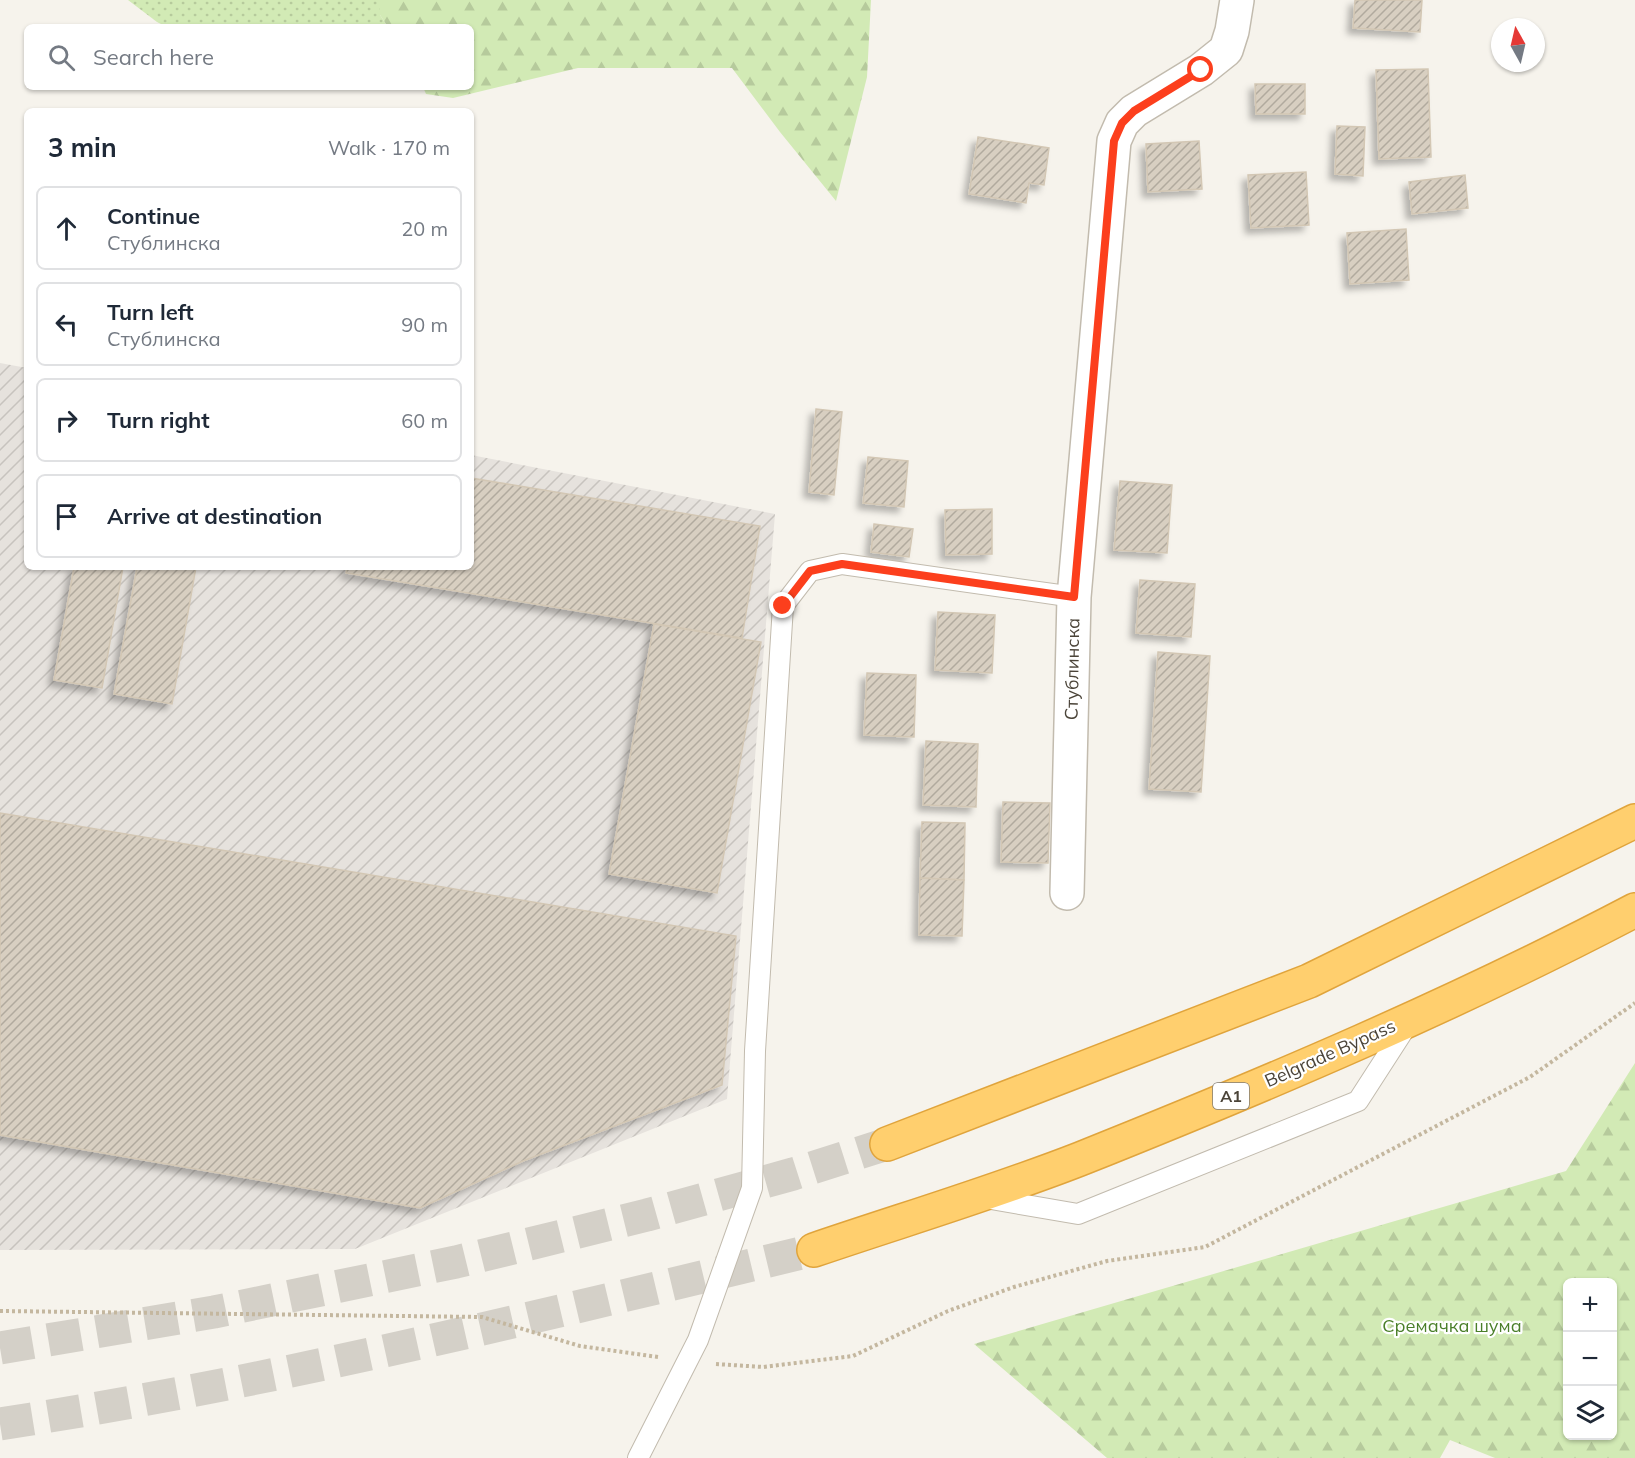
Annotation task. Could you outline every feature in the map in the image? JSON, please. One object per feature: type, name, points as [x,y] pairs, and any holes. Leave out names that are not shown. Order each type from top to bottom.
[{"type":"highway","points":[[887,1144],[1309,981],[1635,821]]},
{"type":"highway","name":"Belgrade Bypass","points":[[814,1250],[1078,1159],[1311,1064],[1543,958],[1635,910]]},
{"type":"street","name":"Стублинска","points":[[1067,893],[1074,597],[1114,141],[1122,123],[1134,111],[1201,70],[1226,50],[1237,0]]},
{"type":"lane","points":[[638,1458],[698,1340],[752,1188],[755,1052],[783,606],[810,571],[842,564],[1074,597]]},
{"type":"lane","points":[[974,1196],[1078,1214],[1358,1101],[1412,1018]]},
{"type":"shaded area","points":[[0,363],[24,367],[24,570],[474,570],[474,456],[775,514],[727,1099],[355,1249],[0,1250]]},
{"type":"green space","points":[[128,0],[380,0],[380,15],[386,24],[161,24]]},
{"type":"green space","points":[[380,0],[871,0],[867,77],[836,201],[732,68],[578,68],[453,98],[426,94],[424,90],[474,90],[474,24],[386,24],[380,15]]},
{"type":"green space","name":"Сремачка шума","points":[[1635,1063],[1635,1458],[1495,1458],[1450,1440],[1440,1458],[1107,1458],[974,1344],[1566,1171]]},
{"type":"building","points":[[1355,0],[1422,0],[1420,32],[1353,28]]},
{"type":"building","points":[[1428,69],[1431,157],[1379,159],[1376,70]]},
{"type":"building","points":[[1255,84],[1305,84],[1305,114],[1256,114]]},
{"type":"building","points":[[1337,126],[1365,127],[1363,176],[1335,174]]},
{"type":"building","points":[[978,137],[1049,148],[1044,185],[1029,183],[1026,203],[969,194]]},
{"type":"building","points":[[1199,141],[1202,189],[1148,192],[1146,144]]},
{"type":"building","points":[[1306,172],[1309,225],[1251,228],[1248,175]]},
{"type":"building","points":[[1465,175],[1468,208],[1412,214],[1409,182]]},
{"type":"building","points":[[1406,229],[1409,280],[1350,284],[1347,233]]},
{"type":"building","points":[[816,409],[842,412],[834,495],[809,492]]},
{"type":"building","points":[[868,457],[908,461],[904,507],[863,503]]},
{"type":"building","points":[[474,478],[760,526],[742,638],[346,573],[346,570],[474,570]]},
{"type":"building","points":[[1120,481],[1172,485],[1167,553],[1114,550]]},
{"type":"building","points":[[992,509],[992,554],[946,555],[945,510]]},
{"type":"building","points":[[874,524],[913,529],[909,557],[871,552]]},
{"type":"building","points":[[73,570],[122,570],[102,688],[54,680]]},
{"type":"building","points":[[136,570],[195,570],[172,704],[114,694]]},
{"type":"building","points":[[1140,580],[1195,584],[1191,637],[1136,633]]},
{"type":"building","points":[[938,612],[995,615],[992,673],[935,670]]},
{"type":"building","points":[[654,624],[761,642],[717,893],[609,874]]},
{"type":"building","points":[[1158,652],[1210,656],[1201,792],[1149,789]]},
{"type":"building","points":[[867,673],[916,675],[914,737],[864,735]]},
{"type":"building","points":[[926,741],[978,744],[976,807],[923,805]]},
{"type":"building","points":[[1003,802],[1050,803],[1048,863],[1001,862]]},
{"type":"building","points":[[0,813],[736,936],[722,1085],[523,1161],[420,1208],[0,1135]]},
{"type":"building","points":[[922,822],[965,823],[964,880],[920,878]]},
{"type":"building","points":[[920,878],[964,880],[962,936],[919,935]]},
{"type":"tunnel","points":[[0,1348],[214,1312],[456,1262],[647,1215],[793,1174],[887,1144]]},
{"type":"tunnel","points":[[0,1424],[307,1368],[510,1323],[814,1250]]},
{"type":"route","points":[[783,606],[810,571],[842,564],[1074,597],[1114,141],[1122,123],[1134,111],[1201,70]]}]
